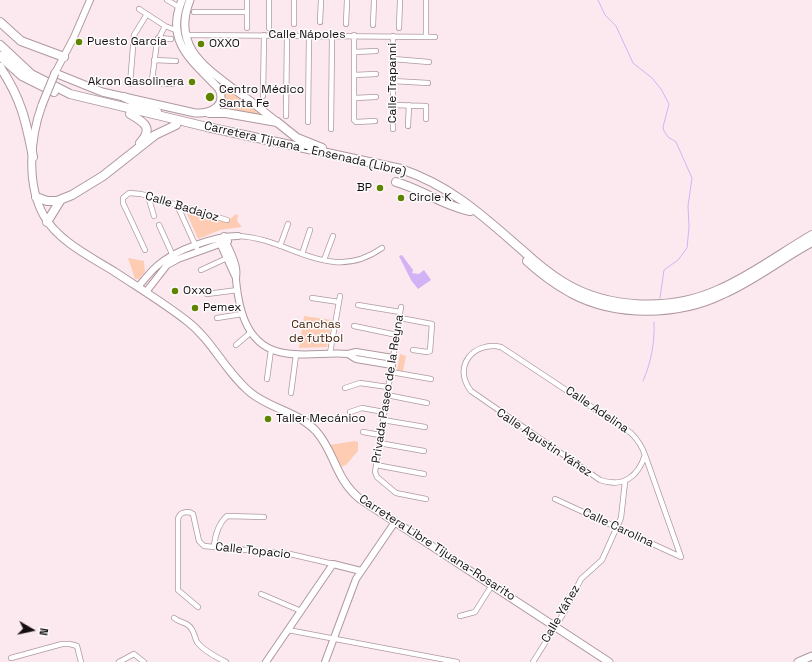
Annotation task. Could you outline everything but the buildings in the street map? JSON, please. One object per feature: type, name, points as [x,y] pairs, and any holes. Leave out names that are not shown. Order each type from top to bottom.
[{"type":"highway","points":[[0,22],[21,41],[64,57]]},
{"type":"highway","name":"Carretera Tijuana - Ensenada (Libre)","points":[[0,45],[31,74],[70,94],[168,118],[401,169],[441,186],[469,203],[546,271],[564,283],[589,294],[623,302],[664,304],[683,301],[710,293],[733,282],[812,235]]},
{"type":"highway","name":"Carretera Tijuana - Ensenada (Libre)","points":[[0,56],[22,76],[56,94],[86,104],[396,173],[428,184],[470,211],[539,272],[561,287],[593,302],[633,310],[672,309],[714,298],[744,284],[812,242]]},
{"type":"highway","points":[[0,68],[14,88],[22,105],[33,157]]},
{"type":"highway","points":[[124,97],[168,118]]},
{"type":"highway","points":[[209,112],[226,113],[277,122],[297,138],[339,155]]},
{"type":"highway","points":[[130,114],[142,122],[146,127],[145,138],[135,150]]},
{"type":"highway","points":[[48,222],[60,201],[103,176],[135,150],[161,132],[176,125]]},
{"type":"highway","points":[[396,182],[414,188],[455,208],[470,211]]},
{"type":"highway","points":[[36,197],[47,201],[60,201]]},
{"type":"main road","points":[[180,34],[190,0]]},
{"type":"main road","points":[[55,73],[102,92],[195,113],[209,112],[218,106],[222,95],[180,34],[181,4]]},
{"type":"main road","points":[[205,71],[277,122]]},
{"type":"main road","name":"Carretera Libre Tijuana-Rosarito","points":[[55,73],[34,130],[34,186],[36,197],[48,222],[72,244],[146,292],[196,328],[207,339],[238,379],[252,393],[298,417],[311,426],[323,440],[346,486],[360,499],[609,662]]},
{"type":"main road","points":[[798,662],[812,656]]},
{"type":"street","points":[[55,73],[90,0]]},
{"type":"street","points":[[167,0],[181,4]]},
{"type":"street","points":[[247,0],[247,28]]},
{"type":"street","points":[[269,0],[269,28]]},
{"type":"street","points":[[294,0],[294,24]]},
{"type":"street","points":[[320,0],[320,22]]},
{"type":"street","points":[[346,24],[347,0]]},
{"type":"street","points":[[373,25],[374,0]]},
{"type":"street","points":[[399,28],[400,0]]},
{"type":"street","points":[[426,0],[426,37]]},
{"type":"street","points":[[139,9],[180,34]]},
{"type":"street","points":[[194,12],[247,12]]},
{"type":"street","points":[[130,84],[134,39],[147,14]]},
{"type":"street","points":[[165,26],[158,38],[154,60],[153,82],[173,84]]},
{"type":"street","name":"Calle Nápoles","points":[[180,34],[435,37]]},
{"type":"street","points":[[263,96],[264,35]]},
{"type":"street","points":[[286,116],[287,35]]},
{"type":"street","points":[[354,35],[355,122],[375,121]]},
{"type":"street","points":[[308,122],[309,36]]},
{"type":"street","points":[[331,129],[332,36]]},
{"type":"street","name":"Calle Trapanni","points":[[393,36],[393,130]]},
{"type":"street","points":[[158,38],[171,39]]},
{"type":"street","points":[[355,52],[376,51]]},
{"type":"street","points":[[393,59],[429,62]]},
{"type":"street","points":[[154,60],[176,61]]},
{"type":"street","points":[[354,75],[376,74]]},
{"type":"street","points":[[393,81],[428,83]]},
{"type":"street","points":[[354,98],[376,97]]},
{"type":"street","points":[[393,105],[426,106],[426,119]]},
{"type":"street","points":[[408,126],[409,106]]},
{"type":"street","name":"Calle Badajoz","points":[[145,250],[122,203],[123,198],[129,193],[133,192],[148,196],[227,220]]},
{"type":"street","points":[[148,196],[154,216]]},
{"type":"street","points":[[178,206],[197,248]]},
{"type":"street","points":[[280,246],[288,224]]},
{"type":"street","points":[[159,225],[173,256]]},
{"type":"street","points":[[302,254],[310,230]]},
{"type":"street","points":[[146,292],[165,263],[173,256],[218,240],[238,236],[248,236],[324,260],[355,261],[368,257],[382,248]]},
{"type":"street","points":[[324,260],[334,236]]},
{"type":"street","points":[[225,239],[237,270],[236,278]]},
{"type":"street","points":[[218,240],[236,278],[242,314],[250,333],[271,350],[296,355],[330,353],[348,354],[356,352],[393,358]]},
{"type":"street","points":[[138,287],[157,266],[197,248]]},
{"type":"street","points":[[201,270],[227,258]]},
{"type":"street","points":[[207,294],[238,290]]},
{"type":"street","points":[[330,353],[340,296]]},
{"type":"street","points":[[312,298],[339,302]]},
{"type":"street","points":[[358,305],[400,312]]},
{"type":"street","name":"Privada Paseo de la Reyna","points":[[401,307],[375,472],[376,477],[396,492],[426,499]]},
{"type":"street","points":[[217,318],[242,314]]},
{"type":"street","points":[[400,318],[432,324],[430,350],[427,352],[414,350]]},
{"type":"street","points":[[354,326],[397,335]]},
{"type":"street","points":[[236,345],[250,333]]},
{"type":"street","name":"Calle Adelina","points":[[469,357],[475,350],[487,345],[494,345],[506,349],[631,433],[641,444],[681,557]]},
{"type":"street","points":[[267,379],[271,350]]},
{"type":"street","points":[[348,354],[356,358],[392,365]]},
{"type":"street","points":[[291,393],[296,355]]},
{"type":"street","name":"Calle Agustin Yáñez","points":[[469,357],[465,365],[464,380],[470,391],[600,480],[611,483],[625,482]]},
{"type":"street","points":[[391,372],[431,379]]},
{"type":"street","points":[[345,388],[360,383],[388,387]]},
{"type":"street","points":[[387,395],[427,403]]},
{"type":"street","points":[[350,412],[362,408],[384,412]]},
{"type":"street","points":[[383,420],[425,427]]},
{"type":"street","points":[[363,432],[380,435]]},
{"type":"street","points":[[379,443],[424,451]]},
{"type":"street","points":[[625,482],[639,468],[645,455]]},
{"type":"street","points":[[376,465],[424,474]]},
{"type":"street","name":"Calle Yáñez","points":[[533,662],[555,627],[581,579],[602,560],[620,518],[625,482]]},
{"type":"street","name":"Calle Carolina","points":[[555,499],[681,557]]},
{"type":"street","name":"Calle Topacio","points":[[198,607],[178,590],[178,521],[180,514],[187,512],[193,514],[201,544],[290,554],[333,564]]},
{"type":"street","points":[[214,546],[220,523],[227,516],[264,517]]},
{"type":"street","points":[[325,662],[361,571],[395,522]]},
{"type":"street","points":[[266,662],[333,564],[361,571]]},
{"type":"street","points":[[460,616],[475,612],[492,585]]},
{"type":"street","points":[[261,594],[301,611]]},
{"type":"street","points":[[174,618],[192,628],[197,641],[213,656],[226,662]]},
{"type":"street","points":[[288,630],[457,662]]},
{"type":"street","points":[[11,658],[62,644],[70,644],[77,646],[81,662]]},
{"type":"street","points":[[119,662],[134,654],[144,662]]},
{"type":"green space","points":[[209,73],[264,116],[220,110],[224,106],[225,93]]},
{"type":"green space","points":[[185,209],[229,220],[236,214],[238,215],[237,221],[242,227],[220,230],[198,239]]},
{"type":"green space","points":[[128,258],[144,261],[145,272],[139,279],[135,279]]},
{"type":"green space","name":"Canchas de futbol","points":[[304,316],[332,320],[327,347],[299,348]]},
{"type":"green space","points":[[400,354],[406,356],[403,371],[397,370]]},
{"type":"green space","points":[[355,441],[358,442],[358,451],[346,465],[338,468],[329,445]]},
{"type":"shaded area","points":[[402,255],[413,270],[412,273],[419,274],[424,270],[431,280],[418,289],[411,280],[399,256]]},
{"type":"waterway","points":[[598,0],[605,15],[616,26],[633,63],[652,78],[661,89],[669,104],[663,127],[664,131],[668,137],[676,142],[692,178],[688,206],[689,227],[687,248],[678,260],[664,270],[660,298]]},
{"type":"waterway","points":[[643,381],[652,352],[654,322]]},
{"type":"place","name":"Puesto García","points":[[79,42]]},
{"type":"place","name":"OXXO","points":[[201,44]]},
{"type":"place","name":"Akron Gasolinera","points":[[192,82]]},
{"type":"place","name":"Centro Médico Santa Fe","points":[[210,97]]},
{"type":"place","name":"BP","points":[[380,188]]},
{"type":"place","name":"Circle K","points":[[401,198]]},
{"type":"place","name":"Oxxo","points":[[175,291]]},
{"type":"place","name":"Pemex","points":[[195,308]]},
{"type":"place","name":"Taller Mecánico","points":[[268,419]]}]
